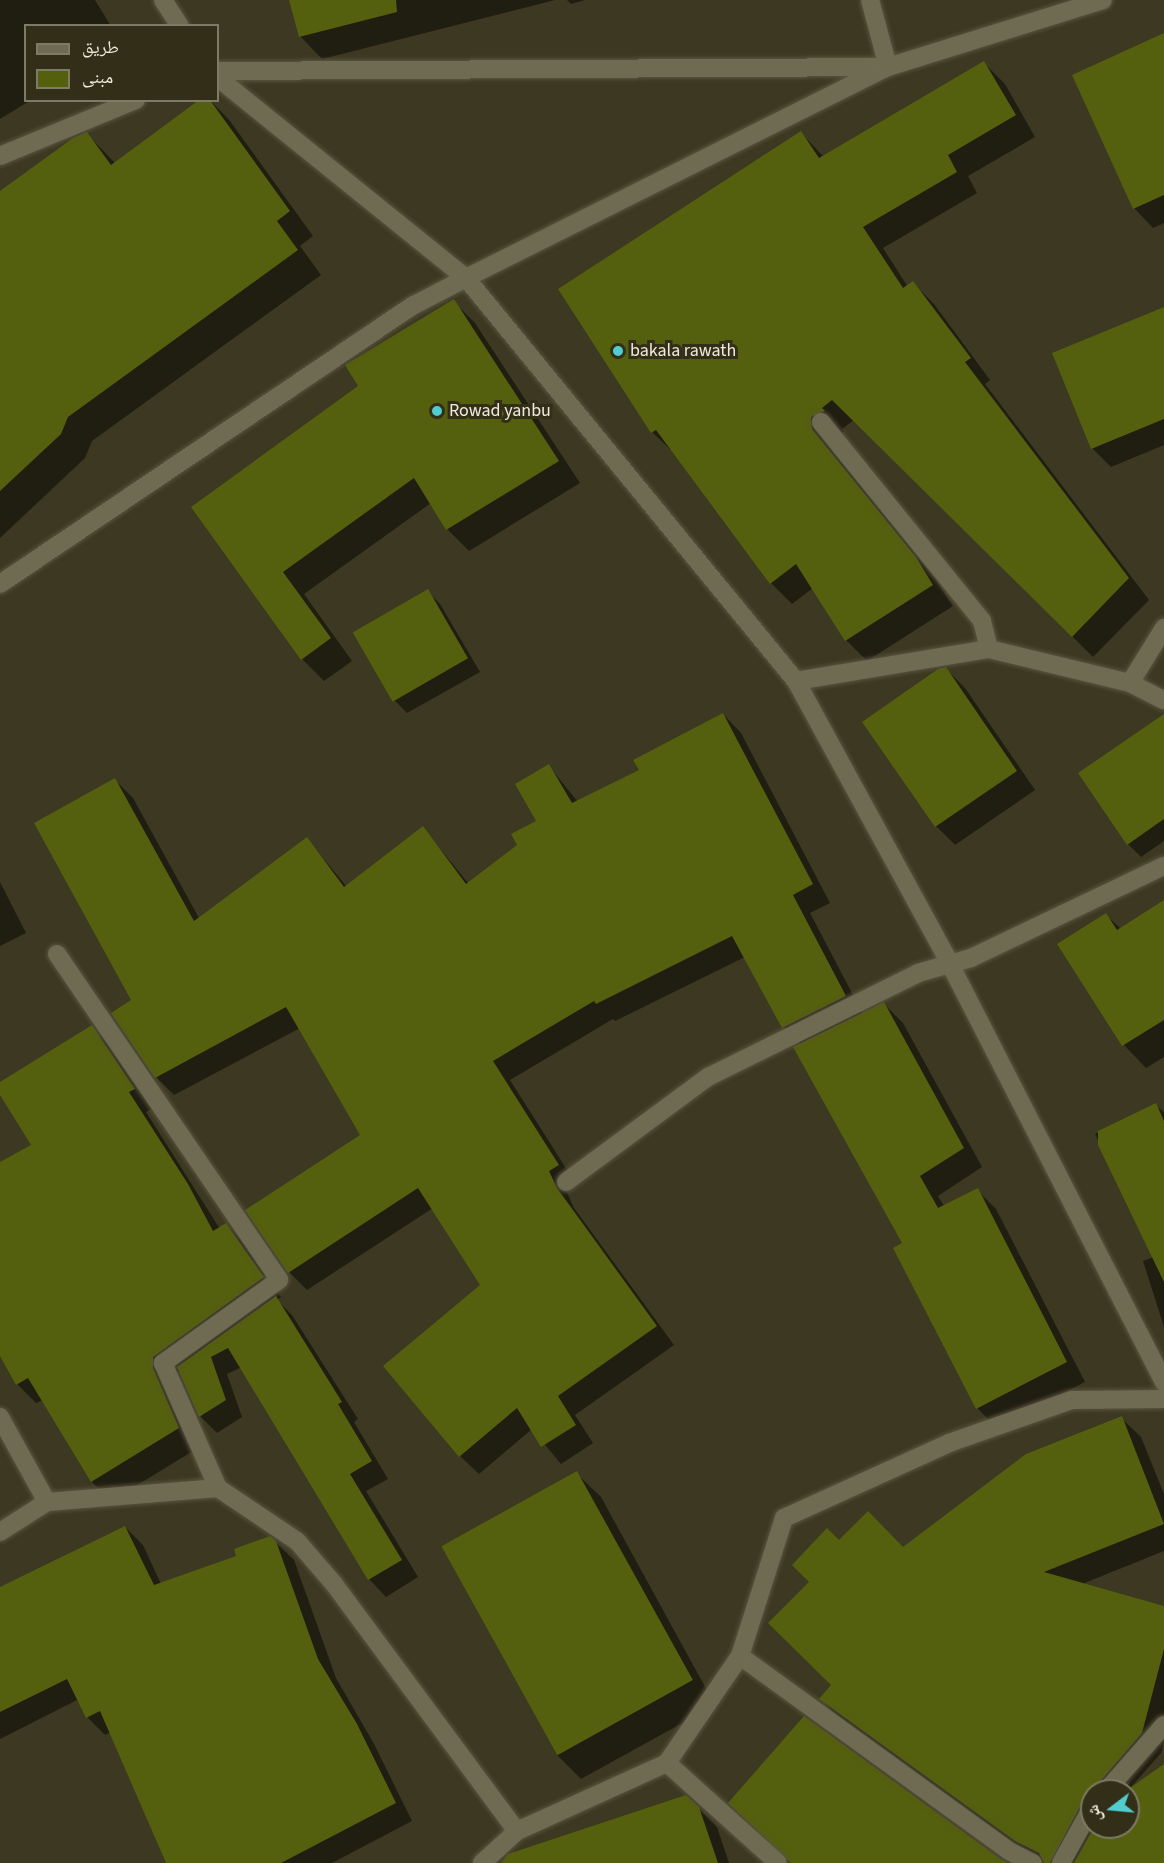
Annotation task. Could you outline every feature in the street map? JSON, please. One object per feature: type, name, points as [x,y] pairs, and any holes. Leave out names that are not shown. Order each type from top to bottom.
[{"type":"street","points":[[163,0],[179,24]]},
{"type":"street","points":[[870,0],[888,67]]},
{"type":"street","points":[[0,584],[414,305],[888,67],[1103,0]]},
{"type":"street","points":[[219,71],[888,67]]},
{"type":"street","points":[[219,79],[466,278],[796,681],[950,964],[1164,1382]]},
{"type":"street","points":[[0,156],[131,102]]},
{"type":"street","points":[[821,422],[982,621],[989,649]]},
{"type":"street","points":[[1130,683],[1164,628]]},
{"type":"street","points":[[796,681],[989,649],[1130,683],[1164,700]]},
{"type":"street","points":[[566,1182],[708,1077],[918,974],[971,958],[1164,866]]},
{"type":"street","points":[[57,954],[279,1280],[164,1363],[218,1488],[304,1549],[517,1831]]},
{"type":"street","points":[[482,1863],[517,1831],[667,1764],[740,1656],[784,1518],[949,1443],[1072,1400],[1164,1399]]},
{"type":"street","points":[[0,1417],[47,1502]]},
{"type":"street","points":[[0,1532],[47,1502],[218,1488]]},
{"type":"street","points":[[740,1656],[1009,1851],[1033,1863]]},
{"type":"street","points":[[1117,1779],[1164,1725]]},
{"type":"street","points":[[667,1764],[778,1863]]},
{"type":"street","points":[[1060,1863],[1080,1828]]},
{"type":"building","points":[[289,0],[396,0],[397,12],[299,37]]},
{"type":"building","points":[[1164,33],[1164,195],[1133,209],[1072,75]]},
{"type":"building","points":[[984,61],[1016,115],[948,155],[957,172],[863,227],[903,288],[913,281],[971,358],[965,362],[1129,578],[1072,637],[832,400],[822,408],[825,411],[811,417],[812,429],[916,557],[933,585],[845,641],[796,564],[770,584],[656,430],[651,433],[558,289],[801,131],[819,158]]},
{"type":"building","points":[[196,102],[211,102],[290,211],[277,221],[298,250],[68,417],[61,434],[0,491],[0,191],[73,138],[87,132],[111,165]]},
{"type":"building","points":[[454,299],[559,461],[446,530],[414,478],[283,572],[331,638],[301,660],[191,507],[358,386],[345,365]]},
{"type":"building","points":[[1164,307],[1164,419],[1091,449],[1052,353]]},
{"type":"building","points":[[428,589],[468,658],[393,702],[353,632]]},
{"type":"building","points":[[946,667],[1017,771],[935,827],[862,722],[938,669]]},
{"type":"building","points":[[723,713],[813,884],[793,895],[846,996],[782,1028],[732,936],[596,1004],[594,1001],[493,1061],[559,1165],[549,1171],[557,1188],[657,1326],[558,1396],[576,1425],[541,1447],[517,1408],[459,1457],[383,1366],[480,1285],[418,1188],[288,1273],[245,1210],[360,1135],[286,1007],[155,1078],[111,1013],[131,1000],[34,823],[115,778],[194,921],[307,837],[344,887],[423,826],[466,884],[517,845],[511,834],[536,821],[515,784],[549,764],[572,803],[639,770],[633,760]]},
{"type":"building","points":[[1164,714],[1164,819],[1127,845],[1078,773]]},
{"type":"building","points":[[1164,900],[1164,1020],[1122,1046],[1057,944],[1106,913],[1117,930]]},
{"type":"building","points":[[884,1002],[964,1148],[920,1176],[938,1208],[978,1188],[1067,1362],[976,1409],[893,1248],[902,1243],[793,1047]]},
{"type":"building","points":[[92,1025],[135,1089],[129,1092],[188,1184],[213,1231],[226,1223],[264,1277],[153,1357],[153,1368],[179,1428],[91,1482],[28,1378],[16,1385],[0,1356],[0,1162],[31,1145],[0,1095],[0,1082]]},
{"type":"building","points":[[1156,1103],[1164,1121],[1164,1282],[1098,1145],[1098,1131]]},
{"type":"building","points":[[276,1296],[342,1402],[338,1404],[372,1461],[350,1474],[402,1560],[368,1580],[228,1348],[211,1357],[226,1400],[199,1417],[177,1367]]},
{"type":"building","points":[[1122,1416],[1164,1524],[1044,1572],[1164,1606],[1164,1649],[1142,1733],[1102,1779],[1080,1779],[1080,1807],[1050,1863],[1044,1863],[1039,1853],[1015,1841],[819,1699],[831,1685],[768,1623],[809,1582],[792,1565],[827,1528],[839,1540],[868,1511],[903,1547],[1026,1454]]},
{"type":"building","points":[[577,1471],[693,1680],[557,1755],[441,1546]]},
{"type":"building","points":[[125,1526],[154,1585],[236,1556],[234,1549],[270,1536],[276,1541],[318,1659],[357,1724],[396,1803],[281,1863],[166,1863],[100,1711],[86,1718],[67,1679],[0,1712],[0,1587]]},
{"type":"building","points":[[804,1716],[1008,1863],[791,1863],[728,1803]]},
{"type":"building","points":[[1164,1764],[1164,1863],[1074,1863],[1087,1839],[1140,1839],[1140,1781]]},
{"type":"building","points":[[686,1795],[699,1807],[718,1863],[501,1863],[508,1854]]},
{"type":"place","name":"bakala rawath","points":[[618,351]]},
{"type":"place","name":"Rowad yanbu","points":[[437,411]]}]
